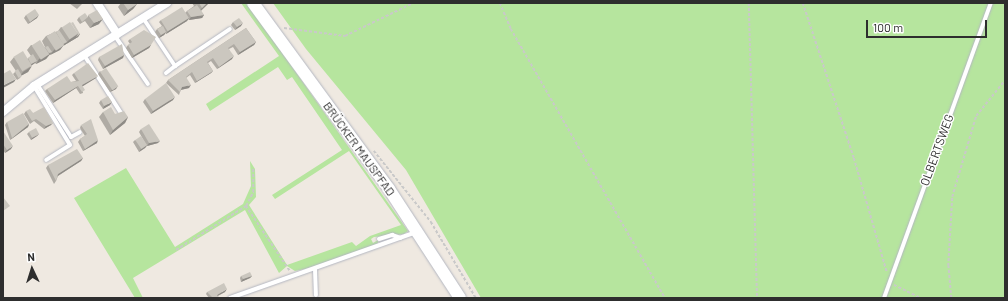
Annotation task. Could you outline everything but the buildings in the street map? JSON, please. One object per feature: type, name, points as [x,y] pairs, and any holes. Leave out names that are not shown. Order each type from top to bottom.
[{"type":"main road","name":"BRÜCKER MAUSPFAD","points":[[253,3],[418,232],[460,298]]},
{"type":"street","points":[[97,3],[116,35]]},
{"type":"street","points":[[3,110],[36,85],[167,3]]},
{"type":"lane","name":"OLBERTSWEG","points":[[884,298],[991,3]]},
{"type":"lane","points":[[143,18],[176,66]]},
{"type":"lane","points":[[166,73],[230,29]]},
{"type":"lane","points":[[116,35],[148,84]]},
{"type":"lane","points":[[84,55],[121,113]]},
{"type":"lane","points":[[36,85],[71,137],[80,132]]},
{"type":"lane","points":[[36,85],[70,145],[46,160]]},
{"type":"lane","points":[[230,298],[298,272],[315,269],[418,232]]},
{"type":"lane","points":[[379,239],[392,235],[401,238]]},
{"type":"lane","points":[[315,269],[316,294]]},
{"type":"path","points":[[278,26],[345,36],[413,3]]},
{"type":"path","points":[[500,3],[511,29],[665,298]]},
{"type":"path","points":[[749,3],[757,298]]},
{"type":"path","points":[[803,3],[854,158],[890,282],[922,298]]},
{"type":"path","points":[[951,298],[948,266],[952,197],[976,116],[1005,80]]},
{"type":"path","points":[[176,250],[246,206],[253,192],[253,169]]},
{"type":"path","points":[[246,206],[286,268],[298,272]]},
{"type":"green space","points":[[241,3],[247,3],[408,231],[404,234],[374,237],[371,239],[373,243],[378,240],[378,244],[315,267],[295,271],[287,266],[279,273],[245,210],[133,278],[143,298],[135,298],[74,198],[126,168],[175,247],[243,204],[251,186],[250,161],[255,169],[256,197],[249,205],[287,265],[352,242],[356,246],[370,236],[401,225],[349,151],[275,199],[272,195],[342,150],[292,77],[287,80],[278,67],[210,111],[206,104],[279,56]]},
{"type":"green space","points":[[273,3],[1005,3],[1005,298],[481,298],[406,170],[306,49]]}]
